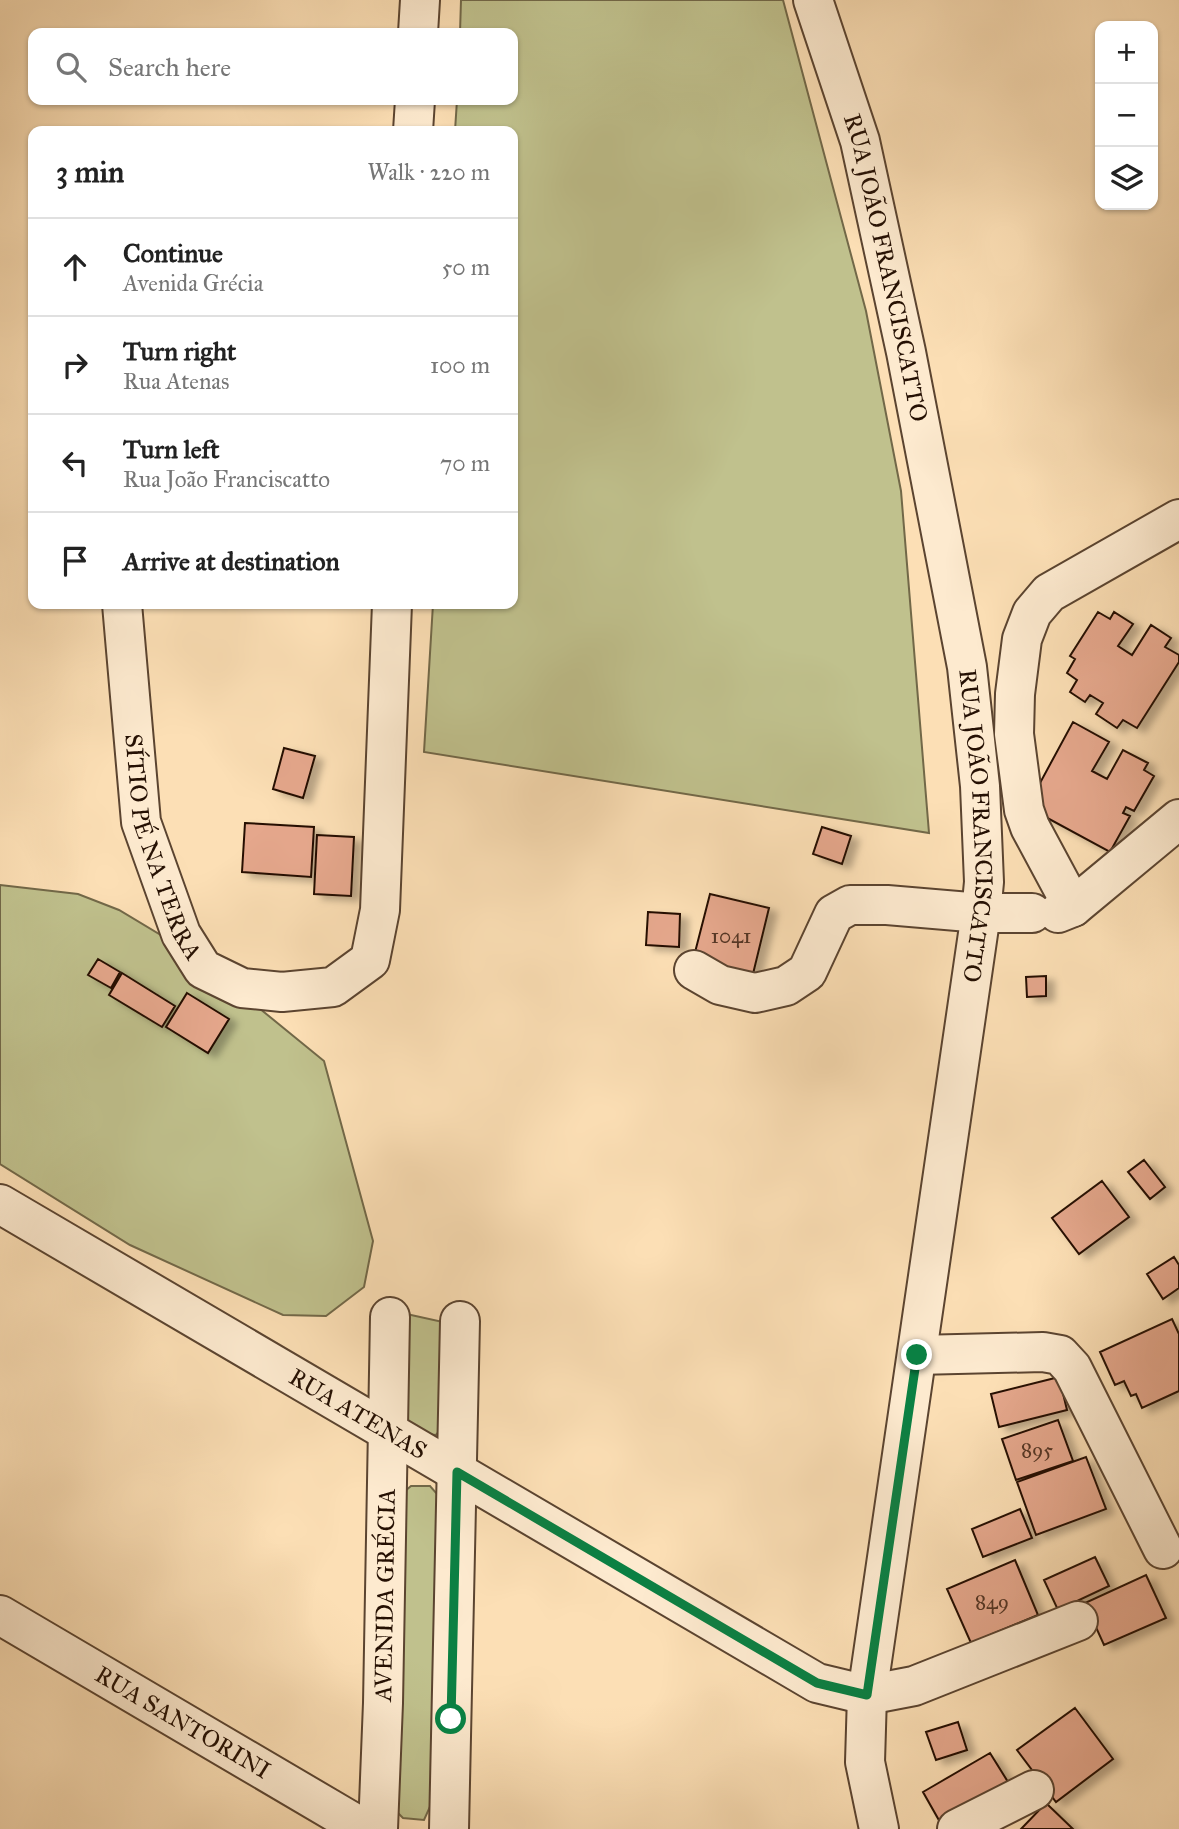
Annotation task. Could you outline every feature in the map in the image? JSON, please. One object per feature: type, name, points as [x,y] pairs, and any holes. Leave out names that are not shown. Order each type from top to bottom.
[{"type":"street","points":[[418,28],[420,0]]},
{"type":"street","name":"RUA JOÃO FRANCISCATTO","points":[[813,0],[860,141],[906,352],[965,654],[979,786],[984,882],[867,1695],[865,1762],[878,1829]]},
{"type":"street","points":[[413,126],[415,105]]},
{"type":"street","points":[[1054,911],[1024,810],[1014,734],[1015,694],[1022,639],[1032,613],[1049,593],[1179,519]]},
{"type":"street","name":"SÍTIO PÉ NA TERRA","points":[[122,609],[141,821],[181,934],[203,969],[242,988],[282,992],[333,987],[370,960],[380,910],[392,609]]},
{"type":"street","points":[[694,970],[720,985],[755,993],[786,986],[807,972],[834,914],[850,905],[887,905],[981,913],[1054,911],[1179,819]]},
{"type":"street","name":"RUA ATENAS","points":[[0,1204],[817,1683],[867,1695]]},
{"type":"street","name":"AVENIDA GRÉCIA","points":[[378,1829],[390,1317]]},
{"type":"street","points":[[449,1829],[460,1321]]},
{"type":"street","points":[[917,1355],[1042,1352],[1060,1355],[1072,1368],[1163,1549]]},
{"type":"street","name":"RUA SANTORINI","points":[[0,1615],[364,1829]]},
{"type":"street","points":[[867,1695],[914,1686],[1078,1621]]},
{"type":"street","points":[[957,1829],[1034,1790]]},
{"type":"green space","points":[[461,0],[783,0],[866,311],[901,491],[929,833],[424,752],[433,609],[518,609],[518,126],[455,126],[457,105],[518,105],[518,28],[460,28]]},
{"type":"green space","points":[[0,885],[78,894],[119,910],[194,955],[324,1061],[373,1241],[364,1287],[326,1316],[283,1315],[130,1245],[0,1164]]},
{"type":"green space","points":[[402,1313],[443,1322],[446,1423],[436,1435],[412,1433],[405,1423]]},
{"type":"green space","points":[[411,1486],[430,1486],[438,1495],[433,1800],[424,1820],[403,1818],[396,1811],[398,1497]]},
{"type":"building","points":[[1098,612],[1110,619],[1114,612],[1133,624],[1118,646],[1132,655],[1151,625],[1171,638],[1165,647],[1179,655],[1179,662],[1137,728],[1123,720],[1117,728],[1096,714],[1103,703],[1090,695],[1085,702],[1070,692],[1077,680],[1067,673],[1075,659],[1070,656]]},
{"type":"building","points":[[1073,722],[1109,742],[1092,771],[1107,779],[1123,750],[1148,763],[1144,770],[1154,776],[1134,811],[1126,807],[1123,813],[1130,816],[1110,852],[1027,807]]},
{"type":"building","points":[[284,748],[315,756],[303,798],[273,789]]},
{"type":"building","points":[[245,823],[314,827],[311,877],[242,872]]},
{"type":"building","points":[[822,827],[851,836],[842,864],[813,854]]},
{"type":"building","points":[[317,835],[354,837],[351,896],[314,894]]},
{"type":"building","points":[[710,894],[769,908],[752,978],[692,964]]},
{"type":"building","points":[[648,912],[680,914],[679,947],[646,945]]},
{"type":"building","points":[[98,959],[120,972],[111,988],[88,975]]},
{"type":"building","points":[[122,973],[175,1006],[162,1027],[109,995]]},
{"type":"building","points":[[1046,976],[1046,996],[1027,997],[1026,977]]},
{"type":"building","points":[[187,993],[229,1019],[208,1053],[166,1027]]},
{"type":"building","points":[[1144,1160],[1165,1187],[1150,1199],[1128,1172]]},
{"type":"building","points":[[1102,1181],[1129,1217],[1079,1254],[1052,1218]]},
{"type":"building","points":[[1174,1257],[1179,1265],[1179,1288],[1163,1299],[1147,1274]]},
{"type":"building","points":[[1172,1319],[1179,1334],[1179,1391],[1142,1408],[1136,1394],[1131,1396],[1124,1381],[1115,1385],[1100,1352]]},
{"type":"building","points":[[1059,1377],[1067,1410],[999,1427],[991,1394]]},
{"type":"building","points":[[1058,1420],[1073,1461],[1016,1480],[1002,1439]]},
{"type":"building","points":[[1086,1457],[1106,1509],[1036,1535],[1017,1482]]},
{"type":"building","points":[[1020,1509],[1032,1538],[983,1557],[972,1529]]},
{"type":"building","points":[[1095,1557],[1109,1586],[1058,1610],[1044,1580]]},
{"type":"building","points":[[1015,1560],[1038,1615],[971,1643],[947,1589]]},
{"type":"building","points":[[1146,1575],[1166,1618],[1104,1645],[1085,1603]]},
{"type":"building","points":[[1075,1708],[1113,1759],[1056,1802],[1017,1750]]},
{"type":"building","points":[[958,1722],[967,1750],[936,1760],[926,1732]]},
{"type":"building","points":[[990,1753],[1008,1782],[940,1822],[923,1792]]},
{"type":"building","points":[[1046,1803],[1073,1829],[1021,1829]]},
{"type":"route","points":[[451,1719],[457,1472],[817,1683],[867,1695],[917,1355]]}]
